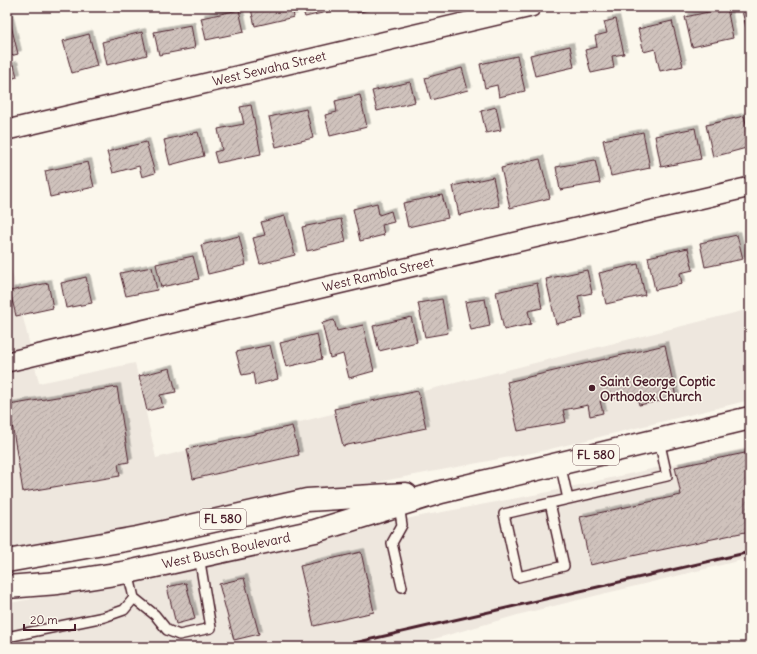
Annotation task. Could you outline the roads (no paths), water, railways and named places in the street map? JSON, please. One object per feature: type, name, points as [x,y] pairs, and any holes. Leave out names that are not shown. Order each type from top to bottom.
[{"type":"main road","name":"West Busch Boulevard","points":[[7,588],[58,583],[128,572],[315,531],[441,492],[750,418]]},
{"type":"main road","name":"West Busch Boulevard","points":[[7,561],[137,538],[307,500],[441,492]]},
{"type":"street","name":"West Sewaha Street","points":[[7,130],[531,7]]},
{"type":"street","name":"West Rambla Street","points":[[7,362],[750,187]]},
{"type":"lane","points":[[550,503],[564,566],[518,577],[504,514],[550,503],[667,476],[659,440]]},
{"type":"lane","points":[[560,463],[568,499]]},
{"type":"lane","points":[[399,505],[402,525],[392,543],[402,587]]},
{"type":"lane","points":[[128,572],[134,598],[155,615],[167,630],[179,635],[211,628],[199,556]]},
{"type":"lane","points":[[7,637],[104,617],[124,610],[134,598]]},
{"type":"railway","points":[[337,647],[750,552]]},
{"type":"place","name":"Saint George Coptic Orthodox Church","points":[[592,388]]}]
